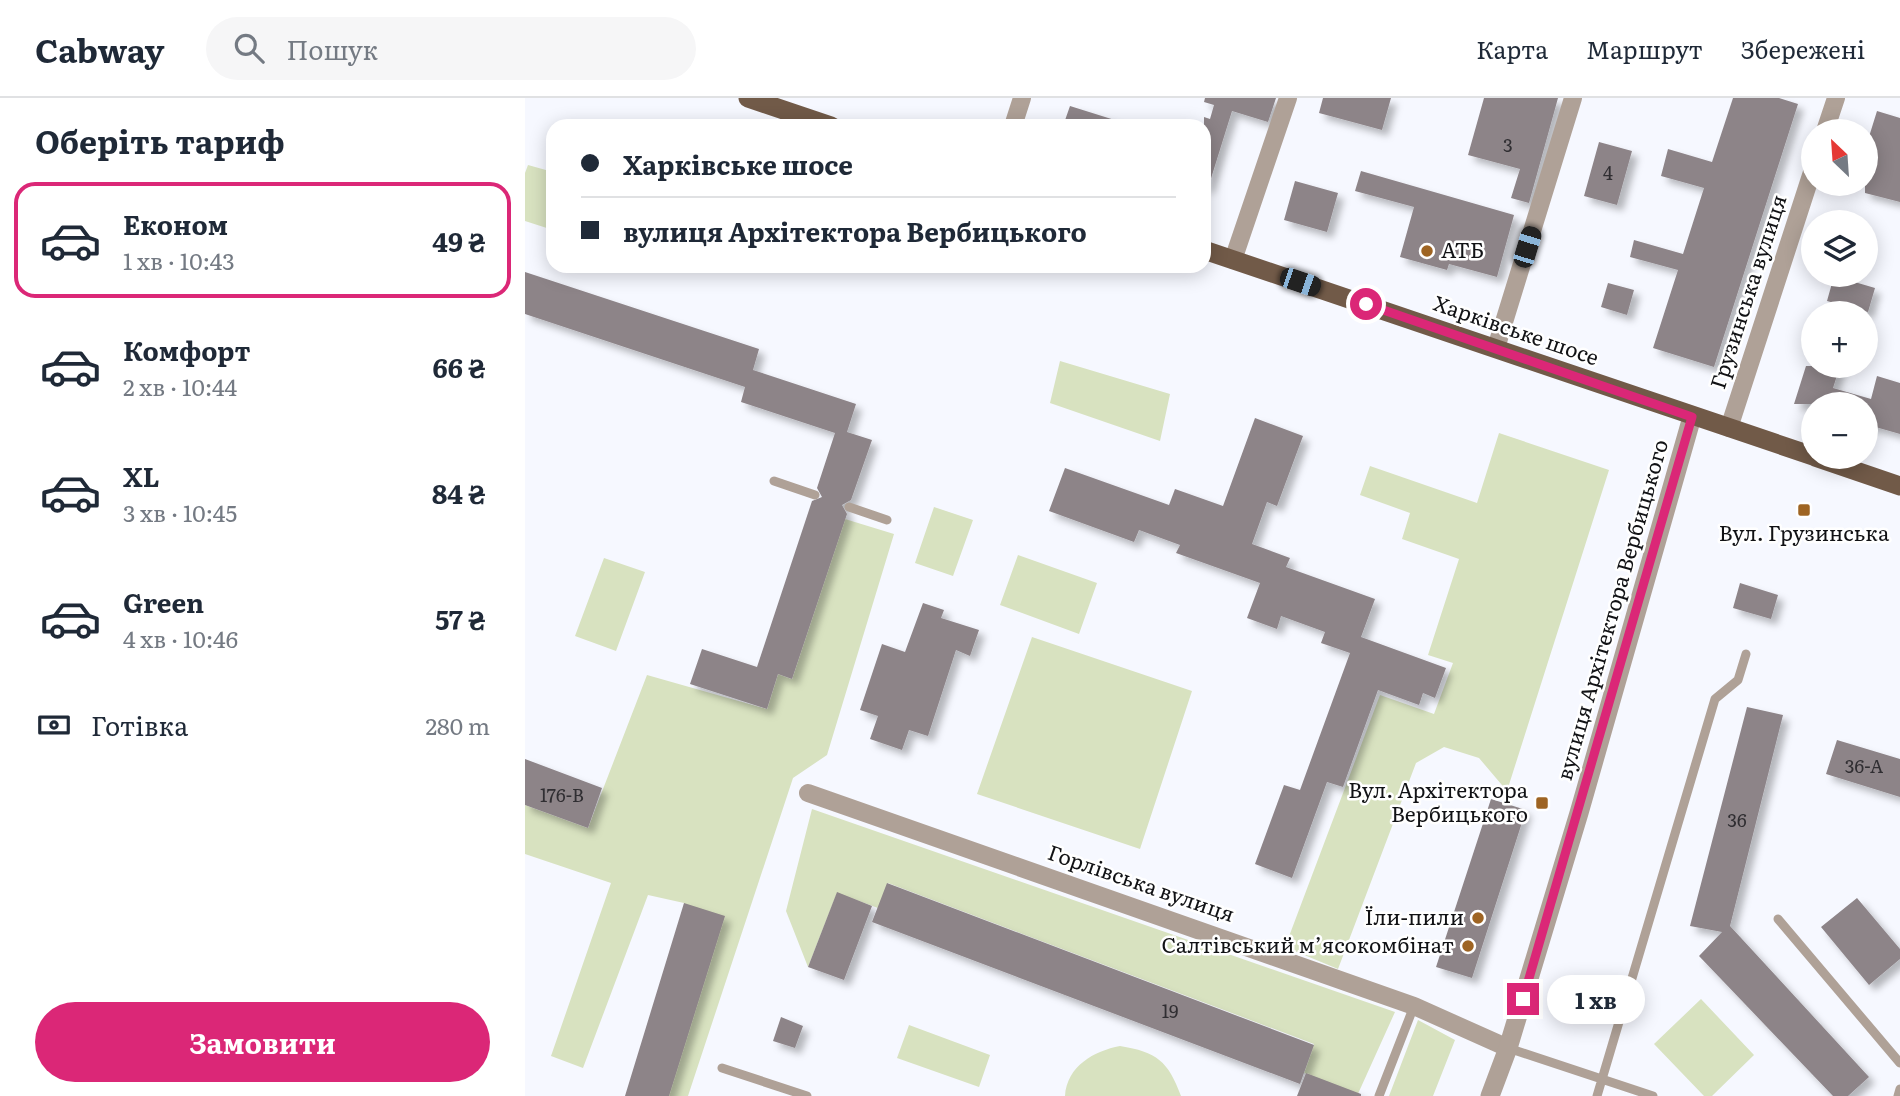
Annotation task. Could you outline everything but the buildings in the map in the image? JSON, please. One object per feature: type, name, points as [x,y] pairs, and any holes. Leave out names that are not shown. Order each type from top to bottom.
[{"type":"main road","points":[[755,99],[811,119]]},
{"type":"main road","name":"Харківське шосе","points":[[1211,252],[1801,452]]},
{"type":"main road","name":"Харківське шосе","points":[[1851,469],[1900,486]]},
{"type":"street","points":[[1015,119],[1022,98]]},
{"type":"street","points":[[1233,260],[1288,98]]},
{"type":"street","points":[[1496,348],[1573,98]]},
{"type":"street","points":[[1829,119],[1836,98]]},
{"type":"street","name":"Грузинська вулиця","points":[[1729,428],[1804,196]]},
{"type":"street","name":"вулиця Архітектора Вербицького","points":[[1490,1096],[1508,1048],[1692,417]]},
{"type":"street","name":"Горлівська вулиця","points":[[808,793],[1414,1006],[1508,1048]]},
{"type":"lane","points":[[773,481],[815,495]]},
{"type":"lane","points":[[849,507],[887,520]]},
{"type":"lane","points":[[1597,1096],[1715,699],[1738,680],[1746,654]]},
{"type":"lane","points":[[1778,919],[1900,1063]]},
{"type":"lane","points":[[1379,1096],[1414,1006]]},
{"type":"lane","name":"Горлівська вулиця","points":[[1508,1048],[1653,1096]]},
{"type":"lane","points":[[722,1068],[807,1096]]},
{"type":"lane","points":[[1898,1096],[1900,1089]]},
{"type":"green space","points":[[528,165],[546,170],[546,228],[525,221],[525,173]]},
{"type":"green space","points":[[1060,361],[1170,394],[1160,441],[1050,403]]},
{"type":"green space","points":[[1499,433],[1609,470],[1507,791],[1479,758],[1444,747],[1416,763],[1338,969],[1285,947],[1380,695],[1434,714],[1453,663],[1428,655],[1459,559],[1402,539],[1410,513],[1360,495],[1370,466],[1477,503]]},
{"type":"green space","points":[[934,507],[973,520],[953,576],[915,563]]},
{"type":"green space","points":[[845,519],[894,534],[827,755],[793,778],[688,1096],[669,1096],[684,903],[648,895],[583,1068],[551,1056],[611,883],[525,854],[525,805],[588,828],[647,675],[767,709],[778,674],[792,679]]},
{"type":"green space","points":[[1018,555],[1097,583],[1079,634],[1000,605]]},
{"type":"green space","points":[[604,558],[645,572],[616,651],[575,636]]},
{"type":"green space","points":[[1032,637],[1192,691],[1140,849],[977,794]]},
{"type":"green space","points":[[812,809],[1395,1012],[1357,1096],[1304,1073],[1314,1044],[888,883],[878,908],[837,893],[808,967],[786,911]]},
{"type":"green space","points":[[1701,999],[1754,1055],[1712,1096],[1704,1096],[1654,1044]]},
{"type":"green space","points":[[1418,1020],[1455,1040],[1433,1096],[1389,1096]]},
{"type":"green space","points":[[909,1025],[990,1055],[979,1087],[897,1058]]},
{"type":"green space","points":[[1120,1046],[1143,1051],[1159,1060],[1171,1074],[1181,1096],[1065,1096],[1067,1085],[1076,1068],[1092,1056]]},
{"type":"place","name":"АТБ","points":[[1427,251]]},
{"type":"place","name":"Вул. Грузинська","points":[[1804,510]]},
{"type":"place","name":"Вул. Архітектора Вербицького","points":[[1542,803]]},
{"type":"place","name":"Їли-пили","points":[[1478,918]]},
{"type":"place","name":"Салтівський м’ясокомбінат","points":[[1468,946]]},
{"type":"route","points":[[1366,304],[1692,417],[1523,999]]}]
